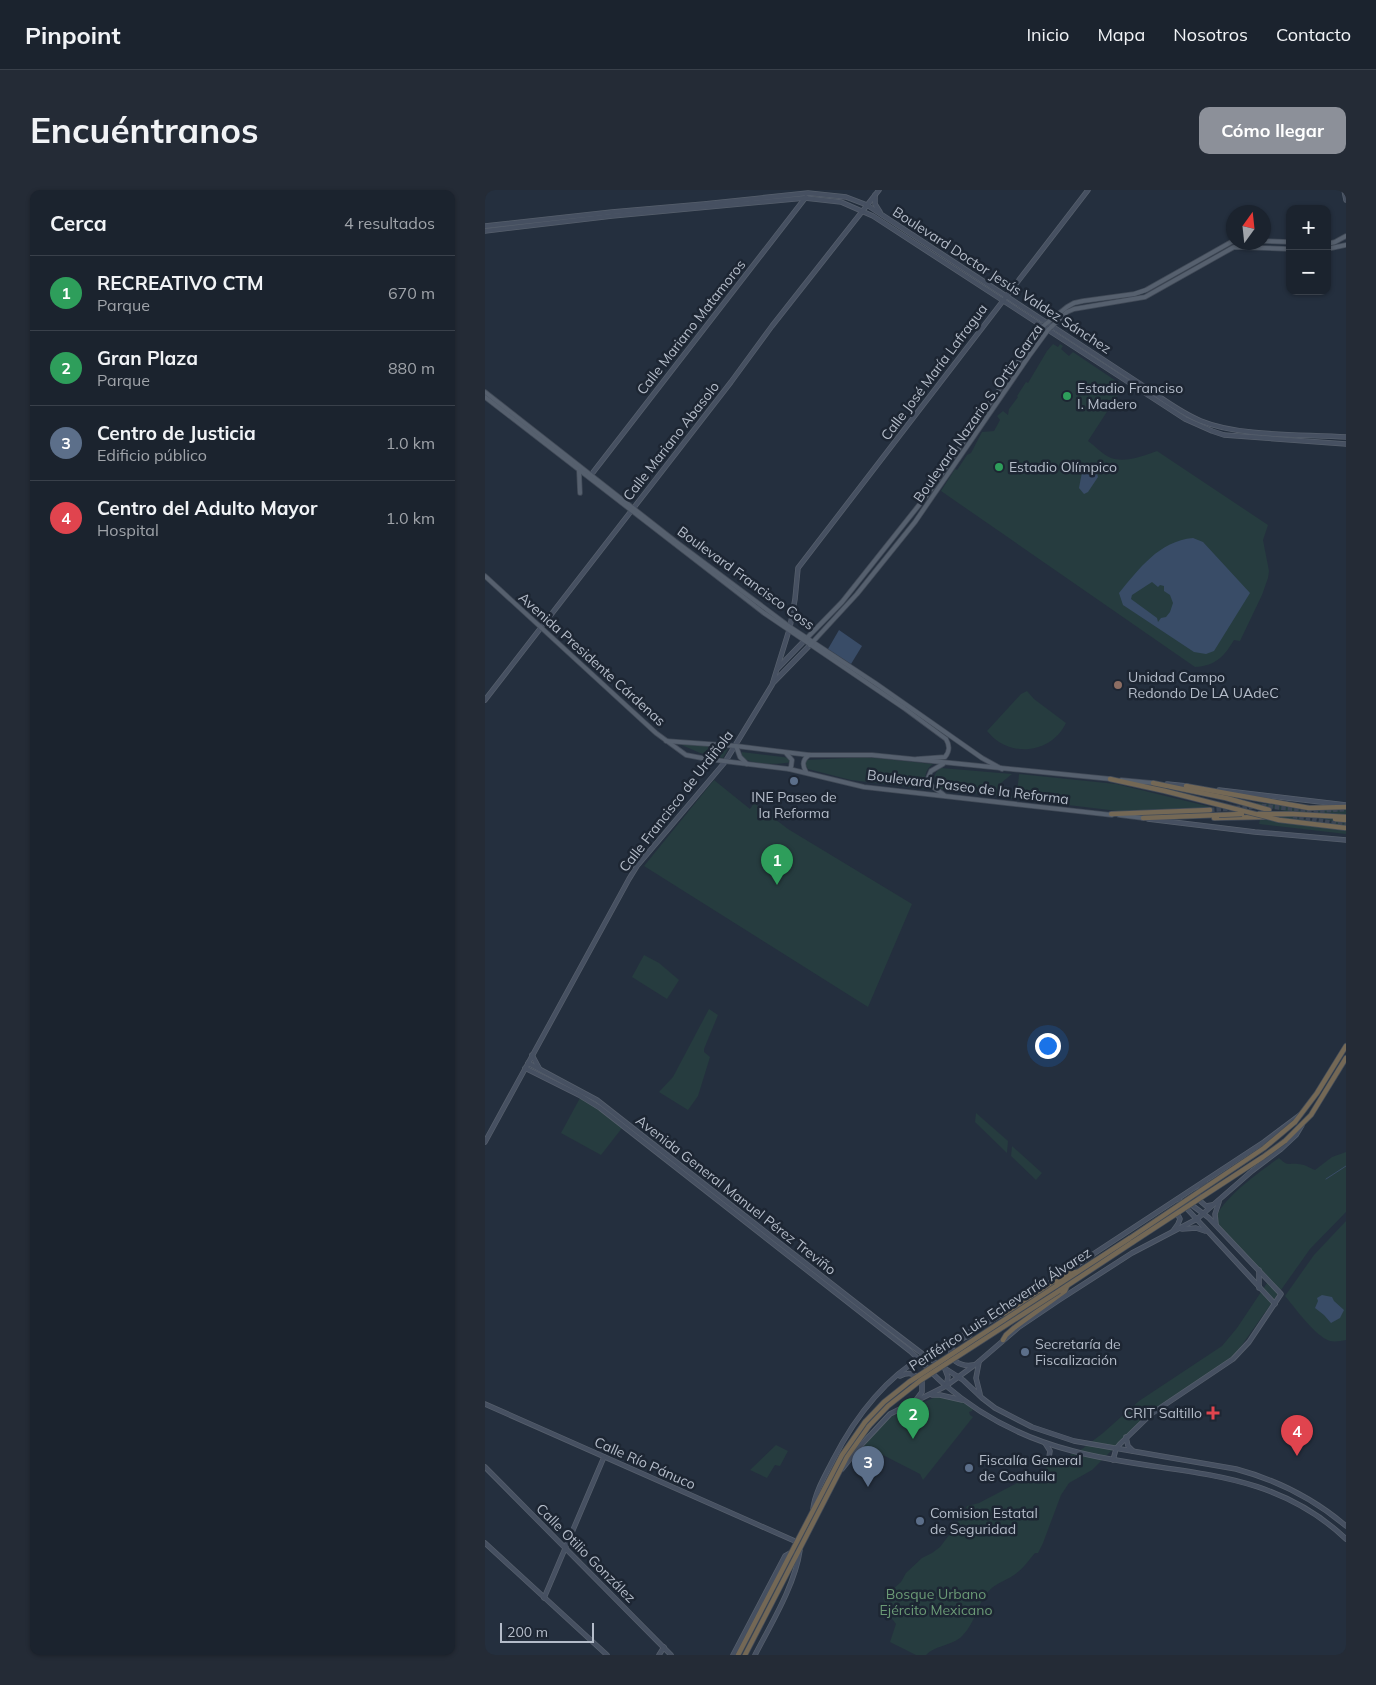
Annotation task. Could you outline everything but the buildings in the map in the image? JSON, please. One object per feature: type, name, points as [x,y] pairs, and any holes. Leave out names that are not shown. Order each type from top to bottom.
[{"type":"highway","name":"Boulevard Paseo de la Reforma","points":[[1110,779],[1279,820],[1346,828]]},
{"type":"highway","points":[[1153,783],[1226,798],[1269,810]]},
{"type":"highway","points":[[1186,786],[1317,809],[1346,806]]},
{"type":"highway","points":[[1111,814],[1210,810]]},
{"type":"highway","name":"Boulevard Paseo de la Reforma","points":[[1143,818],[1293,814],[1346,818]]},
{"type":"highway","name":"Periférico Luis Echeverría Álvarez","points":[[745,1655],[854,1446],[869,1426],[888,1406],[921,1380],[1067,1286],[1264,1148],[1302,1114],[1346,1046]]},
{"type":"highway","name":"Periférico Luis Echeverría Álvarez","points":[[738,1655],[842,1455],[865,1422],[884,1402],[904,1385],[1056,1286],[1132,1240],[1285,1141],[1302,1125],[1320,1103],[1346,1058]]},
{"type":"highway","points":[[1002,1314],[1010,1312],[1070,1273],[1078,1272]]},
{"type":"highway","points":[[1003,1340],[1006,1334],[1013,1328],[1065,1292],[1067,1286]]},
{"type":"main road","name":"Calle Mariano Abasolo","points":[[485,700],[731,382],[772,326],[879,190]]},
{"type":"main road","name":"Calle José María Lafragua","points":[[798,568],[1089,190]]},
{"type":"main road","points":[[1343,190],[1346,200]]},
{"type":"main road","name":"Boulevard Doctor Jesús Valdez Sánchez","points":[[485,226],[808,193],[846,197],[867,205],[1046,323],[1201,421],[1243,431],[1346,437]]},
{"type":"main road","name":"Calle Mariano Matamoros","points":[[591,475],[808,193]]},
{"type":"main road","points":[[875,195],[876,207],[885,218]]},
{"type":"main road","name":"Boulevard Doctor Jesús Valdez Sánchez","points":[[485,231],[612,216],[805,198],[834,201],[863,210],[1180,417],[1212,431],[1241,437],[1346,444]]},
{"type":"main road","points":[[1331,243],[1345,236]]},
{"type":"main road","points":[[1271,241],[1286,242]]},
{"type":"main road","name":"Boulevard Nazario S. Ortiz Garza","points":[[777,670],[842,602],[927,496],[1046,323],[1074,304],[1140,293],[1226,245]]},
{"type":"main road","name":"Boulevard Nazario S. Ortiz Garza","points":[[772,685],[852,600],[915,522],[1048,330],[1062,317],[1074,309],[1145,297],[1234,247],[1286,249]]},
{"type":"main road","points":[[1331,249],[1345,247]]},
{"type":"main road","points":[[1169,277],[1172,282]]},
{"type":"main road","name":"Boulevard Francisco Coss","points":[[485,392],[591,475],[632,510]]},
{"type":"main road","name":"Boulevard Francisco Coss","points":[[485,397],[579,471],[789,629],[982,758],[1002,769]]},
{"type":"main road","points":[[579,471],[580,493]]},
{"type":"main road","name":"Calle Francisco de Urdiñola","points":[[485,1142],[637,866],[725,762],[772,685],[789,629],[795,599],[798,568]]},
{"type":"main road","name":"Avenida Presidente Cárdenas","points":[[485,576],[666,741],[686,754]]},
{"type":"main road","name":"Boulevard Francisco Coss","points":[[811,643],[943,737],[948,743],[949,750],[945,757],[917,759]]},
{"type":"main road","name":"Boulevard Paseo de la Reforma","points":[[666,741],[736,746],[809,755],[859,754],[917,759],[1153,783]]},
{"type":"main road","points":[[736,746],[740,757],[749,765]]},
{"type":"main road","points":[[785,753],[789,754],[793,763],[789,769]]},
{"type":"main road","name":"Boulevard Paseo de la Reforma","points":[[686,754],[725,762],[806,772],[864,787],[1143,818]]},
{"type":"main road","points":[[806,772],[803,763],[804,759],[809,755]]},
{"type":"main road","points":[[945,763],[931,771],[929,778],[932,786],[948,796]]},
{"type":"main road","points":[[1153,783],[1346,806]]},
{"type":"main road","points":[[1143,818],[1255,832],[1346,840]]},
{"type":"main road","points":[[532,1055],[540,1070]]},
{"type":"main road","name":"Avenida General Manuel Pérez Treviño","points":[[528,1063],[597,1100],[924,1355],[959,1378],[982,1398],[984,1407]]},
{"type":"main road","name":"Avenida General Manuel Pérez Treviño","points":[[525,1068],[571,1090],[600,1108],[910,1351],[946,1386],[967,1401],[984,1407]]},
{"type":"main road","points":[[813,1510],[818,1491],[852,1425],[875,1398],[910,1365],[924,1355],[971,1332],[1002,1314],[1264,1142],[1302,1114]]},
{"type":"main road","name":"Periférico Luis Echeverría Álvarez","points":[[838,1475],[881,1422],[893,1412],[930,1395],[959,1378],[1003,1340],[1035,1316],[1132,1253],[1197,1220],[1219,1202],[1235,1185],[1287,1144],[1302,1125]]},
{"type":"main road","points":[[1208,1179],[1198,1192],[1199,1200],[1206,1206],[1219,1202]]},
{"type":"main road","points":[[1113,1460],[1116,1449],[1151,1414],[1233,1359],[1249,1342],[1281,1294],[1217,1226],[1180,1198]]},
{"type":"main road","points":[[1180,1198],[1211,1236],[1275,1304]]},
{"type":"main road","points":[[1217,1226],[1215,1214],[1219,1202]]},
{"type":"main road","points":[[1159,1212],[1171,1210],[1178,1213],[1180,1219],[1170,1233]]},
{"type":"main road","points":[[1180,1229],[1197,1228],[1207,1231]]},
{"type":"main road","points":[[1211,1236],[1214,1230],[1221,1231]]},
{"type":"main road","points":[[1248,1275],[1253,1272],[1254,1265]]},
{"type":"main road","points":[[1259,1270],[1259,1288]]},
{"type":"main road","points":[[971,1332],[970,1335],[953,1346],[952,1354],[955,1362],[959,1365],[977,1363],[976,1382],[982,1398]]},
{"type":"main road","points":[[910,1351],[913,1358],[910,1365]]},
{"type":"main road","points":[[945,1369],[947,1377],[946,1386]]},
{"type":"main road","points":[[896,1378],[910,1373],[917,1376],[922,1382],[922,1392],[912,1403]]},
{"type":"main road","points":[[930,1395],[967,1401]]},
{"type":"main road","name":"Calle Río Pánuco","points":[[485,1404],[797,1542]]},
{"type":"main road","points":[[984,1407],[1018,1432],[1072,1451],[1251,1484],[1299,1504],[1346,1539]]},
{"type":"main road","points":[[984,1407],[1032,1427],[1084,1443],[1256,1474],[1294,1490],[1322,1506],[1346,1526]]},
{"type":"main road","points":[[1126,1437],[1128,1446],[1135,1453]]},
{"type":"main road","points":[[1045,1442],[1050,1450],[1048,1463]]},
{"type":"main road","points":[[544,1598],[604,1457]]},
{"type":"main road","name":"Calle Otilio González","points":[[485,1467],[671,1655]]},
{"type":"main road","points":[[485,1543],[607,1655]]},
{"type":"main road","points":[[755,1655],[786,1592],[800,1550]]},
{"type":"main road","points":[[733,1655],[785,1556],[792,1552]]},
{"type":"main road","points":[[659,1655],[664,1647]]},
{"type":"green space","points":[[1053,344],[1058,347],[1060,344],[1063,346],[1061,349],[1069,356],[1073,352],[1123,387],[1088,441],[1105,455],[1122,460],[1157,451],[1268,525],[1263,540],[1269,571],[1262,595],[1240,641],[1234,640],[1218,660],[1208,665],[1195,667],[941,491],[955,469],[957,470],[967,455],[971,453],[982,432],[994,431],[1000,420],[997,416],[1003,411],[1008,415],[1009,409],[1017,396],[1026,382],[1028,383]]},
{"type":"green space","points":[[1027,691],[1034,699],[1066,723],[1054,739],[1037,748],[1018,749],[1008,747],[997,741],[987,731],[1021,694]]},
{"type":"green space","points":[[675,742],[728,749],[723,758],[700,753]]},
{"type":"green space","points":[[742,752],[791,758],[791,762],[773,764],[752,762],[742,757]]},
{"type":"green space","points":[[865,757],[933,764],[925,776],[927,786],[933,790],[851,780],[808,769],[805,764],[807,760]]},
{"type":"green space","points":[[941,768],[1012,774],[1001,783],[1000,787],[1006,797],[941,789],[935,776]]},
{"type":"green space","points":[[1019,774],[1116,784],[1215,808],[1164,812],[1126,812],[1010,798],[1017,788]]},
{"type":"green space","points":[[714,780],[750,809],[754,803],[788,829],[912,904],[868,1007],[644,866]]},
{"type":"green space","points":[[1257,803],[1278,805],[1316,813],[1316,806],[1346,810],[1346,834],[1259,824],[1262,811],[1330,824],[1332,821],[1257,805]]},
{"type":"green space","points":[[644,955],[659,963],[679,980],[667,999],[632,977]]},
{"type":"green space","points":[[709,1009],[718,1015],[704,1049],[704,1052],[710,1057],[698,1096],[688,1110],[659,1092],[673,1077]]},
{"type":"green space","points":[[580,1098],[591,1104],[622,1128],[601,1155],[561,1133]]},
{"type":"green space","points":[[976,1113],[1008,1141],[1007,1153],[975,1122]]},
{"type":"green space","points":[[1012,1146],[1042,1173],[1036,1180],[1011,1156]]},
{"type":"green space","name":"Bosque Urbano Ejército Mexicano","points":[[1346,1152],[1346,1212],[1310,1249],[1237,1352],[1225,1363],[1152,1410],[1092,1470],[1069,1483],[1061,1495],[1038,1553],[1035,1553],[1017,1573],[990,1589],[969,1627],[960,1638],[926,1655],[916,1655],[890,1642],[896,1624],[887,1612],[883,1598],[901,1582],[906,1573],[922,1558],[940,1547],[953,1530],[967,1506],[979,1503],[1082,1449],[1139,1401],[1222,1346],[1237,1328],[1269,1280],[1217,1223],[1216,1218],[1219,1210],[1226,1202],[1243,1185],[1279,1158],[1287,1164],[1302,1165],[1315,1170],[1332,1157]]},
{"type":"green space","points":[[1346,1221],[1346,1340],[1330,1341],[1312,1328],[1285,1296],[1314,1255]]},
{"type":"green space","points":[[939,1396],[962,1402],[973,1408],[969,1412],[973,1417],[923,1480],[920,1474],[877,1452],[877,1456],[863,1447],[886,1421],[897,1412]]},
{"type":"green space","points":[[776,1445],[788,1451],[780,1466],[775,1465],[767,1478],[750,1470]]},
{"type":"water","points":[[1087,466],[1096,470],[1098,477],[1088,492],[1084,494],[1079,488],[1083,467]]},
{"type":"water","points":[[1193,538],[1203,542],[1250,593],[1214,651],[1206,654],[1194,652],[1123,605],[1119,593],[1142,566],[1160,550],[1181,540]],"holes":[[[1152,582],[1158,587],[1160,585],[1164,586],[1164,591],[1170,595],[1173,603],[1170,612],[1158,622],[1157,618],[1131,599],[1132,595]]]},
{"type":"water","points":[[839,630],[862,646],[851,664],[828,649]]},
{"type":"water","points":[[1322,1295],[1332,1297],[1344,1310],[1340,1318],[1331,1323],[1315,1308],[1318,1301],[1317,1298]]},
{"type":"waterway","points":[[1326,1179],[1346,1166]]},
{"type":"tunnel","points":[[1210,810],[1263,806],[1317,811],[1346,809]]},
{"type":"tunnel","points":[[1293,816],[1346,825]]},
{"type":"place","name":"Estadio Franciso I. Madero","points":[[1067,396]]},
{"type":"place","name":"Estadio Olímpico","points":[[999,467]]},
{"type":"place","name":"Unidad Campo Redondo De LA UAdeC","points":[[1118,685]]},
{"type":"place","name":"INE Paseo de la Reforma","points":[[794,781]]},
{"type":"place","name":"RECREATIVO CTM","points":[[777,885]]},
{"type":"place","name":"Secretaría de Fiscalización","points":[[1025,1352]]},
{"type":"place","name":"CRIT Saltillo","points":[[1213,1413]]},
{"type":"place","name":"Gran Plaza","points":[[913,1439]]},
{"type":"place","name":"Centro del Adulto Mayor","points":[[1297,1456]]},
{"type":"place","name":"Fiscalía General de Coahuila","points":[[969,1468]]},
{"type":"place","name":"Centro de Justicia","points":[[868,1487]]},
{"type":"place","name":"Comision Estatal de Seguridad","points":[[920,1521]]}]
